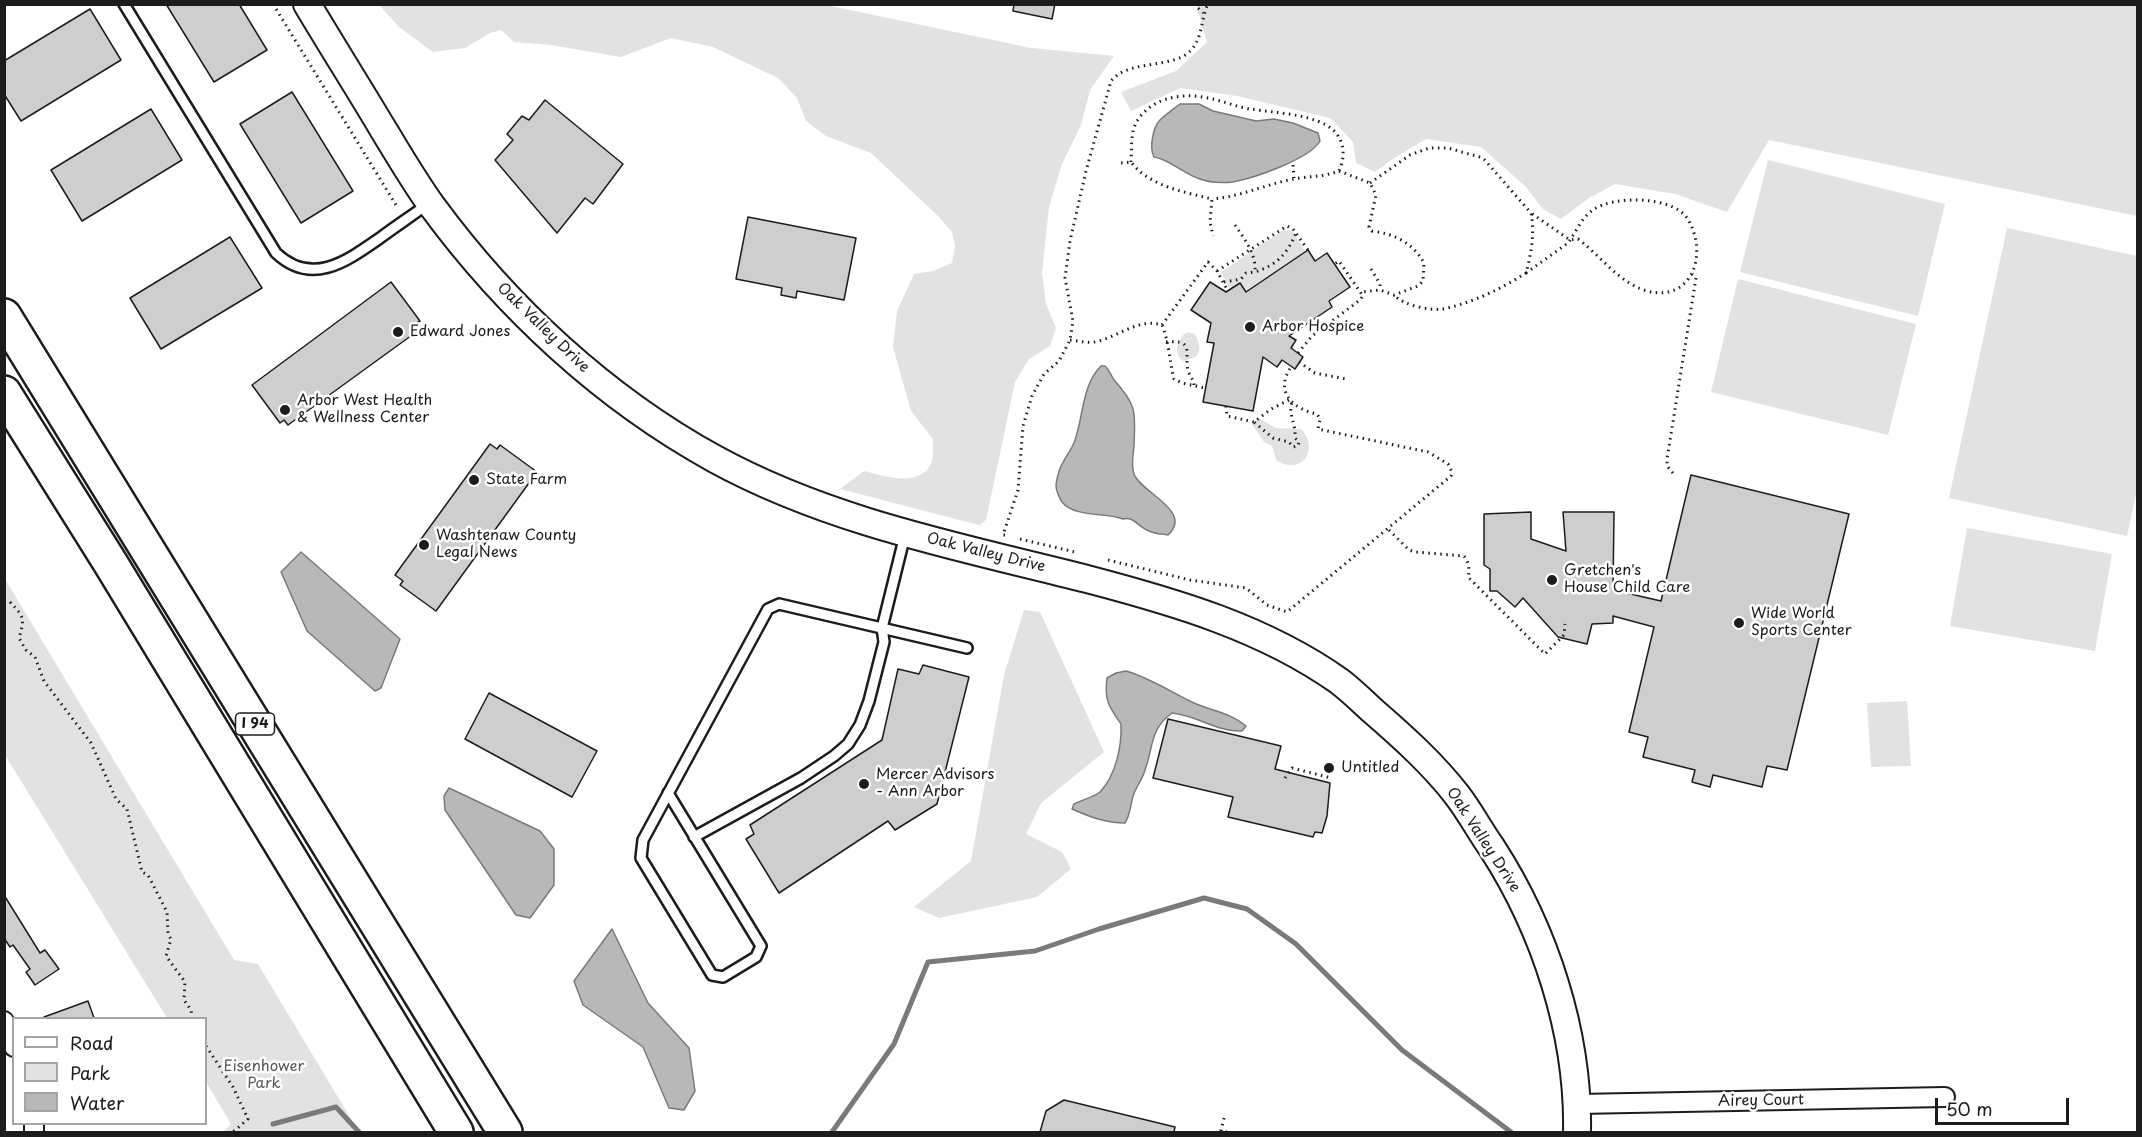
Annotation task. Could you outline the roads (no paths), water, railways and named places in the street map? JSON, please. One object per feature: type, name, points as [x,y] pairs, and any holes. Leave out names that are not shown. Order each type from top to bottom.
[{"type":"highway","name":"I 94","points":[[4,316],[505,1132]]},
{"type":"highway","name":"I 94","points":[[4,393],[456,1132]]},
{"type":"street","name":"Oak Valley Drive","points":[[307,4],[429,202],[469,254],[515,304],[574,361],[636,410],[715,459],[775,488],[829,510],[906,533],[1190,608],[1242,627],[1340,682],[1428,763],[1458,796],[1501,863],[1527,910],[1544,952],[1560,1004],[1578,1104],[1577,1132]]},
{"type":"street","points":[[4,1021],[12,1042]]},
{"type":"street","name":"Airey Court","points":[[1578,1104],[1945,1097]]},
{"type":"lane","points":[[124,4],[276,254],[285,261],[301,268],[333,267],[350,259],[429,202]]},
{"type":"lane","points":[[694,837],[801,778],[848,744],[860,725],[869,701],[884,642],[882,628],[906,533]]},
{"type":"lane","points":[[668,793],[760,946],[756,957],[723,977],[712,975],[641,858],[643,840],[668,793],[768,609],[779,604],[967,648]]},
{"type":"water","points":[[1180,104],[1199,104],[1213,111],[1256,121],[1274,119],[1293,123],[1318,133],[1320,141],[1314,148],[1294,161],[1267,172],[1233,182],[1204,180],[1154,157],[1152,138],[1155,127]]},
{"type":"water","points":[[1101,366],[1107,368],[1128,397],[1134,411],[1133,471],[1138,481],[1170,510],[1174,518],[1174,526],[1168,535],[1151,532],[1127,518],[1083,513],[1068,507],[1058,494],[1056,485],[1059,472],[1074,443],[1086,392]]},
{"type":"water","points":[[301,552],[400,639],[381,688],[375,691],[307,631],[281,572]]},
{"type":"water","points":[[1126,671],[1152,681],[1194,703],[1228,715],[1246,726],[1242,731],[1233,731],[1172,713],[1159,726],[1153,739],[1144,774],[1133,796],[1125,823],[1098,819],[1072,809],[1074,804],[1100,792],[1114,769],[1119,751],[1121,724],[1108,703],[1107,678]]},
{"type":"water","points":[[449,788],[540,831],[554,849],[554,885],[530,918],[516,915],[445,810],[444,796]]},
{"type":"water","points":[[612,929],[648,1003],[689,1048],[695,1091],[684,1110],[669,1108],[643,1047],[583,1005],[574,981]]},
{"type":"waterway","points":[[832,1132],[894,1044],[928,962],[1035,951],[1099,929],[1204,898],[1247,909],[1296,944],[1402,1050],[1511,1132]]},
{"type":"waterway","points":[[273,1124],[336,1107],[359,1132]]},
{"type":"place","name":"Arbor Hospice","points":[[1250,327]]},
{"type":"place","name":"Edward Jones","points":[[398,332]]},
{"type":"place","name":"Arbor West Health & Wellness Center","points":[[285,410]]},
{"type":"place","name":"State Farm","points":[[474,480]]},
{"type":"place","name":"Washtenaw County Legal News","points":[[424,545]]},
{"type":"place","name":"Gretchen's House Child Care","points":[[1552,580]]},
{"type":"place","name":"Wide World Sports Center","points":[[1739,623]]},
{"type":"place","name":"Untitled","points":[[1329,768]]},
{"type":"place","name":"Mercer Advisors - Ann Arbor","points":[[864,784]]},
{"type":"park label","name":"Eisenhower Park","points":[[264,1076]]}]
